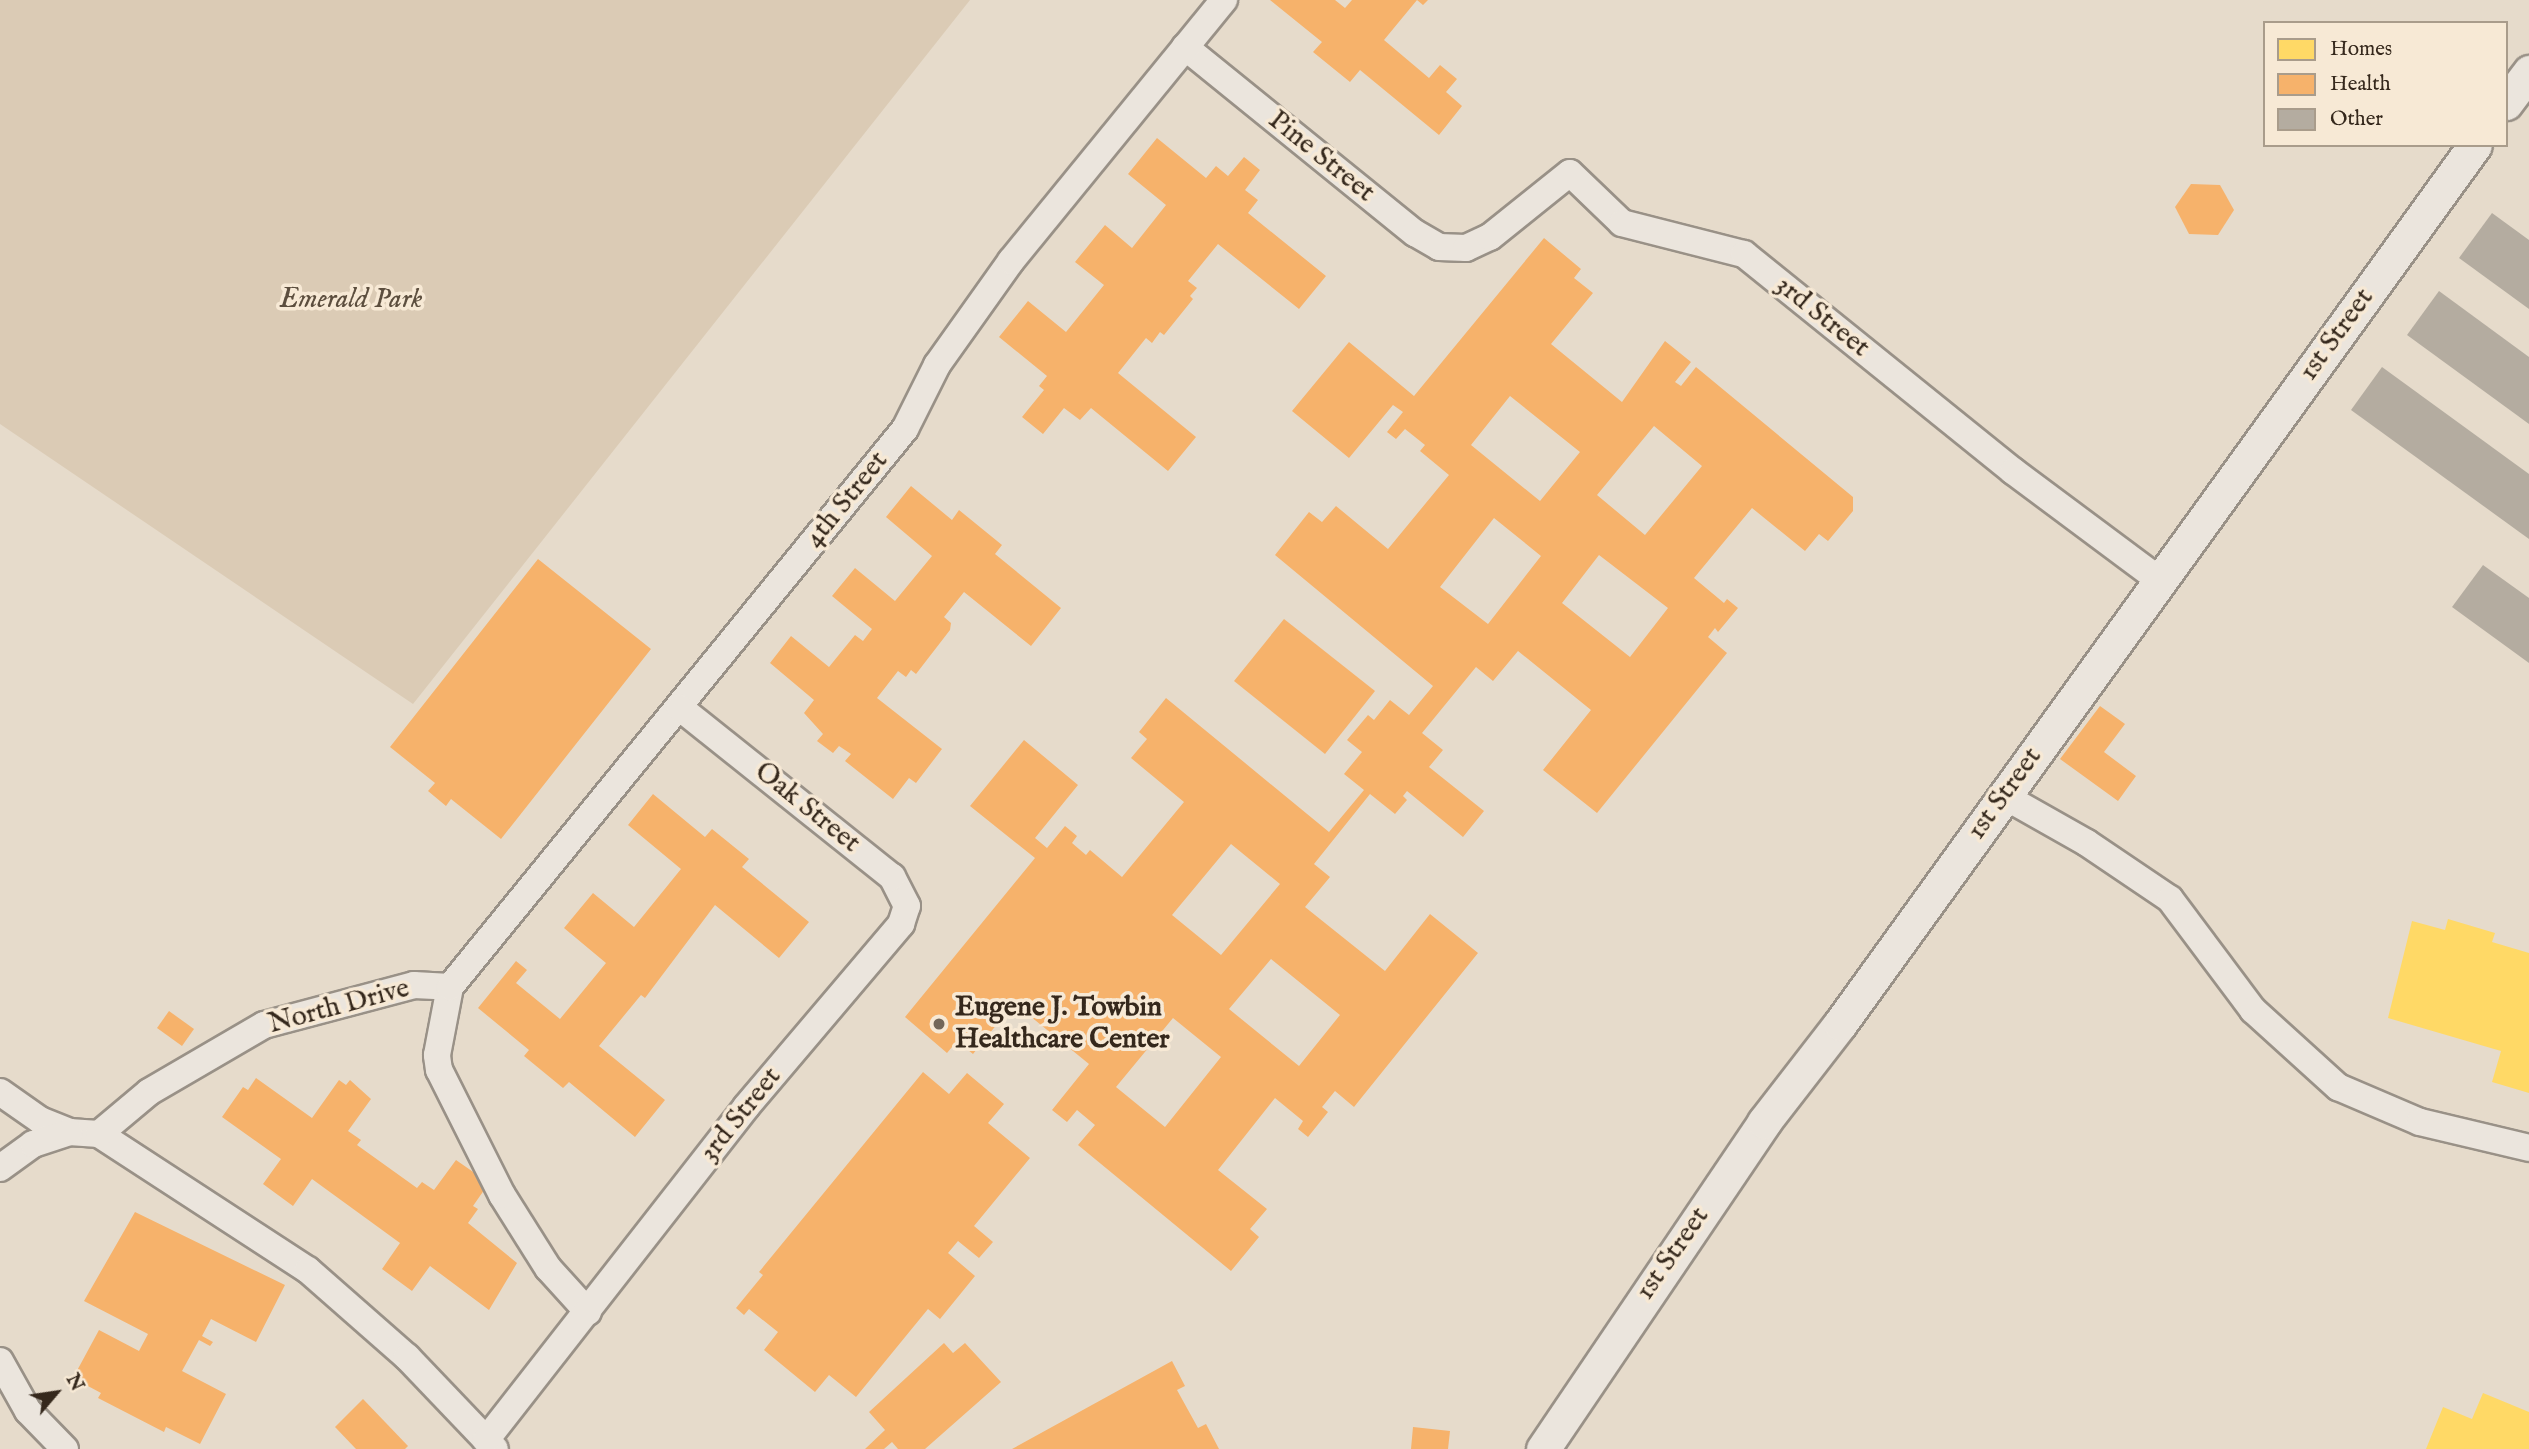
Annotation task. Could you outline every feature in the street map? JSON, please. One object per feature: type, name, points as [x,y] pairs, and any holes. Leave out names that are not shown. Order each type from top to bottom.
[{"type":"street","name":"4th Street","points":[[450,987],[905,429],[937,365],[1011,261],[1224,0]]},
{"type":"street","name":"Pine Street","points":[[1185,47],[1415,233],[1439,247],[1466,247]]},
{"type":"street","points":[[2508,100],[2529,72]]},
{"type":"street","name":"1st Street","points":[[1543,1449],[1764,1122],[2004,796],[2474,147]]},
{"type":"street","name":"3rd Street","points":[[1466,247],[1490,237],[1570,173],[1622,223],[1744,254],[2013,471],[2159,580]]},
{"type":"street","name":"Oak Street","points":[[680,708],[892,877],[905,898],[901,924]]},
{"type":"street","points":[[2004,796],[2087,844],[2169,899],[2253,1010],[2338,1087],[2420,1122],[2529,1148]]},
{"type":"street","name":"3rd Street","points":[[491,1444],[588,1312],[746,1107],[901,924]]},
{"type":"street","name":"North Drive","points":[[99,1134],[149,1092],[264,1025],[414,985],[450,987],[437,1055],[448,1091],[502,1195],[548,1268],[588,1312]]},
{"type":"street","points":[[0,1092],[40,1120],[69,1132],[99,1134],[253,1230],[325,1282],[407,1357],[491,1444]]},
{"type":"street","points":[[0,1168],[33,1144],[69,1132]]},
{"type":"street","points":[[0,1362],[28,1411],[65,1449]]},
{"type":"green space","name":"Emerald Park","points":[[0,0],[970,0],[413,704],[0,424]]},
{"type":"building: Homes","points":[[2448,919],[2495,933],[2492,942],[2529,953],[2529,1093],[2492,1082],[2501,1051],[2388,1018],[2412,921],[2445,930]]},
{"type":"building: Homes","points":[[2483,1393],[2529,1412],[2529,1449],[2426,1449],[2443,1407],[2472,1419]]},
{"type":"building: Health","points":[[1270,0],[1335,0],[1345,8],[1352,0],[1417,0],[1384,40],[1429,78],[1440,65],[1457,79],[1446,92],[1462,106],[1439,135],[1360,70],[1350,82],[1313,52],[1322,42]]},
{"type":"building: Health","points":[[1157,138],[1206,178],[1216,166],[1228,176],[1244,157],[1260,170],[1245,190],[1258,200],[1248,213],[1326,276],[1299,309],[1218,244],[1188,281],[1197,288],[1190,296],[1193,299],[1164,335],[1160,332],[1152,343],[1146,338],[1118,373],[1196,437],[1168,471],[1091,408],[1080,420],[1064,408],[1043,434],[1022,417],[1044,390],[1039,386],[1047,376],[999,337],[1028,301],[1066,332],[1104,285],[1075,262],[1105,225],[1132,248],[1166,205],[1128,174]]},
{"type":"building: Health","points":[[2191,184],[2220,185],[2234,210],[2218,235],[2189,234],[2175,207]]},
{"type":"building: Health","points":[[1544,238],[1581,269],[1574,278],[1593,293],[1551,344],[1622,402],[1665,341],[1691,362],[1675,382],[1681,386],[1696,367],[1853,497],[1853,511],[1828,541],[1819,534],[1805,551],[1752,508],[1694,578],[1724,603],[1727,599],[1738,608],[1718,632],[1715,628],[1708,637],[1727,653],[1597,813],[1543,770],[1591,710],[1518,651],[1493,681],[1476,667],[1422,733],[1443,750],[1429,767],[1484,811],[1463,837],[1407,791],[1403,796],[1407,800],[1395,814],[1370,794],[1314,864],[1330,877],[1305,907],[1385,971],[1430,914],[1478,953],[1354,1107],[1335,1091],[1322,1107],[1328,1112],[1308,1137],[1298,1129],[1303,1121],[1275,1098],[1218,1170],[1267,1209],[1250,1229],[1259,1237],[1231,1271],[1078,1145],[1095,1125],[1077,1110],[1067,1122],[1052,1110],[1089,1064],[1014,1003],[973,1054],[957,1041],[947,1053],[905,1017],[1035,858],[970,806],[1024,740],[1078,785],[1035,838],[1047,848],[1065,826],[1077,836],[1072,843],[1086,855],[1090,850],[1122,877],[1184,802],[1131,758],[1147,739],[1139,732],[1166,698],[1329,832],[1364,790],[1344,774],[1362,752],[1347,740],[1368,715],[1374,720],[1390,700],[1409,715],[1433,686],[1275,555],[1309,512],[1322,522],[1336,506],[1388,549],[1449,475],[1420,451],[1425,445],[1405,429],[1396,439],[1387,432],[1403,412],[1393,405],[1349,458],[1292,411],[1349,342],[1414,396]],"holes":[[[1510,396],[1580,452],[1540,501],[1471,445]],[[1654,426],[1702,466],[1645,535],[1597,495]],[[1494,518],[1541,556],[1488,624],[1440,587]],[[1599,555],[1668,608],[1630,657],[1562,603]],[[1231,844],[1280,884],[1221,955],[1172,915]],[[1271,959],[1340,1015],[1299,1066],[1229,1009]],[[1173,1018],[1221,1057],[1165,1127],[1116,1087]]]},
{"type":"building: Health","points":[[911,486],[952,520],[959,510],[1002,545],[995,554],[1061,608],[1031,646],[964,592],[944,617],[951,623],[950,630],[916,674],[911,670],[906,677],[898,671],[877,698],[942,749],[916,783],[909,778],[893,799],[845,761],[851,754],[839,746],[833,753],[817,741],[823,734],[804,713],[814,700],[770,663],[791,636],[829,667],[855,635],[863,641],[872,629],[832,596],[855,568],[895,601],[932,556],[886,517]]},
{"type":"building: Health","points":[[538,559],[651,649],[501,839],[451,799],[446,806],[428,791],[435,783],[390,747]]},
{"type":"building: Health","points":[[1284,619],[1375,691],[1325,754],[1234,681]]},
{"type":"building: Health","points":[[2100,706],[2125,724],[2104,752],[2136,776],[2118,801],[2060,759]]},
{"type":"building: Health","points":[[653,794],[705,837],[712,829],[749,859],[742,867],[809,922],[779,958],[715,905],[645,998],[641,995],[599,1046],[665,1100],[635,1137],[569,1082],[563,1088],[524,1056],[529,1050],[478,1008],[516,961],[527,970],[516,983],[560,1019],[606,963],[564,928],[593,893],[634,927],[681,869],[628,825]]},
{"type":"building: Health","points":[[169,1011],[194,1029],[182,1046],[157,1028]]},
{"type":"building: Health","points":[[923,1072],[949,1094],[967,1073],[1004,1104],[988,1123],[1030,1158],[974,1226],[993,1242],[979,1258],[958,1241],[948,1253],[975,1276],[940,1319],[928,1309],[856,1397],[829,1375],[815,1392],[764,1350],[778,1332],[749,1309],[744,1315],[736,1308],[763,1275],[759,1272]]},
{"type":"building: Health","points":[[256,1078],[312,1118],[339,1080],[346,1085],[350,1080],[371,1099],[348,1131],[361,1140],[357,1145],[417,1188],[422,1182],[434,1190],[456,1160],[489,1183],[473,1206],[478,1209],[468,1223],[517,1263],[489,1310],[430,1266],[412,1291],[382,1269],[400,1243],[312,1179],[293,1206],[263,1184],[281,1159],[222,1117],[243,1087],[248,1090]]},
{"type":"building: Health","points":[[135,1212],[285,1285],[256,1342],[211,1319],[202,1336],[213,1342],[210,1346],[199,1340],[182,1371],[226,1394],[200,1444],[166,1427],[164,1432],[98,1398],[101,1393],[73,1378],[99,1330],[139,1351],[148,1334],[84,1301]]},
{"type":"building: Health","points":[[944,1343],[953,1353],[965,1343],[1001,1382],[925,1449],[898,1449],[892,1442],[884,1449],[865,1449],[885,1430],[869,1412]]},
{"type":"building: Health","points":[[1172,1361],[1185,1386],[1177,1390],[1198,1428],[1206,1424],[1219,1449],[1012,1449]]},
{"type":"building: Health","points":[[363,1399],[408,1446],[405,1449],[356,1449],[335,1427]]},
{"type":"building: Health","points":[[1413,1427],[1450,1431],[1448,1449],[1411,1449]]},
{"type":"building: Other","points":[[2492,213],[2529,240],[2529,309],[2459,258]]},
{"type":"building: Other","points":[[2439,291],[2529,357],[2529,424],[2407,335]]},
{"type":"building: Other","points":[[2382,367],[2529,474],[2529,539],[2351,410]]},
{"type":"building: Other","points":[[2483,565],[2529,598],[2529,663],[2452,607]]},
{"type":"place","name":"Eugene J. Towbin Healthcare Center","points":[[939,1024]]}]
